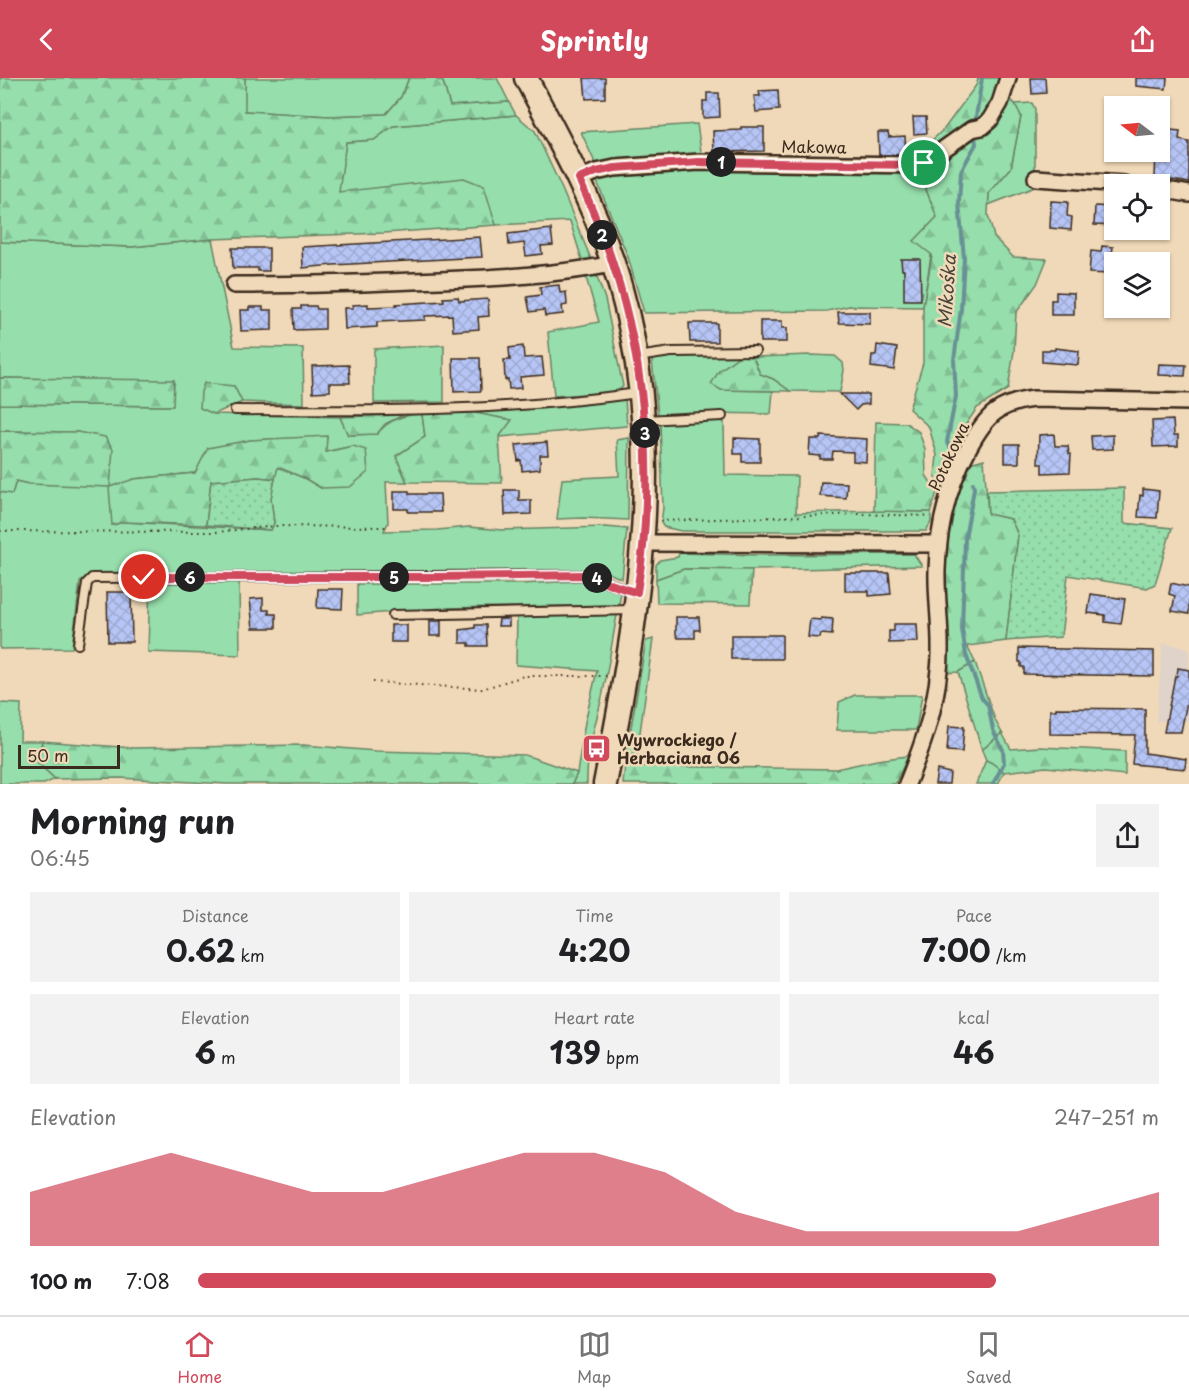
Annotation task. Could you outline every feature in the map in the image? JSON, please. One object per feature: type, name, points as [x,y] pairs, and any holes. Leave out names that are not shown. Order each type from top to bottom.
[{"type":"street","points":[[526,78],[579,179],[613,264],[625,306],[635,358],[646,442],[644,543],[605,784]]},
{"type":"street","name":"Makowa","points":[[579,179],[615,168],[699,162],[917,165],[924,163],[972,129],[982,127],[990,120],[1000,103],[1008,78]]},
{"type":"street","points":[[1036,178],[1104,183]]},
{"type":"street","points":[[1170,191],[1189,194]]},
{"type":"street","points":[[234,285],[348,284],[467,279],[613,264]]},
{"type":"street","name":"Potokowa","points":[[907,784],[924,739],[937,694],[940,640],[937,571],[942,517],[952,482],[964,456],[986,420],[999,408],[1016,401],[1034,399],[1189,402]]},
{"type":"street","points":[[644,543],[938,544]]},
{"type":"lane","points":[[635,358],[671,352],[755,351]]},
{"type":"lane","points":[[235,410],[364,411],[518,405],[640,393]]},
{"type":"lane","points":[[643,420],[722,416]]},
{"type":"lane","points":[[78,644],[87,583],[92,578],[586,575],[624,590],[636,601]]},
{"type":"lane","points":[[393,615],[636,601]]},
{"type":"path","points":[[657,521],[861,514],[942,517]]},
{"type":"path","points":[[0,531],[216,532],[275,526],[387,527]]},
{"type":"path","points":[[373,682],[482,689],[524,676],[606,676]]},
{"type":"shaded area","points":[[1163,643],[1189,648],[1189,721],[1156,721]]},
{"type":"green space","points":[[0,78],[245,78],[245,111],[328,116],[386,114],[401,97],[409,78],[434,78],[443,82],[450,106],[509,102],[516,115],[393,126],[374,140],[346,142],[339,192],[464,178],[484,186],[496,225],[384,233],[212,239],[131,247],[0,242]]},
{"type":"green space","points":[[245,78],[409,78],[401,97],[386,114],[328,116],[244,111]]},
{"type":"green space","points":[[434,78],[497,78],[509,102],[450,106],[443,82]]},
{"type":"green space","points":[[978,78],[1003,78],[985,120],[924,159],[913,158],[944,129],[977,84]]},
{"type":"green space","points":[[1008,96],[1021,116],[1011,168],[989,193],[988,215],[994,237],[1013,257],[1047,259],[1037,284],[1016,313],[1014,351],[1008,389],[977,408],[958,436],[940,482],[935,477],[937,455],[929,427],[909,409],[923,363],[923,307],[932,255],[914,241],[937,217],[919,172],[946,152],[988,130]]},
{"type":"green space","points":[[1032,103],[1035,109],[1035,187],[988,205],[989,193],[1011,168],[1021,116],[1015,104]]},
{"type":"green space","points":[[516,115],[535,131],[591,259],[582,260],[570,221],[496,225],[490,211],[338,192],[346,142],[374,140],[393,126]]},
{"type":"green space","points":[[697,124],[702,158],[597,167],[581,132]]},
{"type":"green space","points":[[704,166],[919,172],[937,217],[923,307],[849,306],[827,311],[644,313],[628,257],[596,179],[628,172]]},
{"type":"green space","points":[[212,239],[234,347],[303,348],[304,404],[242,402],[234,386],[201,408],[214,414],[340,417],[348,435],[377,434],[397,419],[422,414],[425,437],[396,456],[407,482],[386,482],[388,523],[384,531],[469,527],[502,530],[606,527],[627,529],[622,579],[602,570],[522,573],[90,573],[80,582],[72,648],[0,649],[0,492],[12,494],[16,481],[29,484],[77,432],[0,431],[0,404],[172,406],[174,381],[0,378],[0,242],[131,247]],"holes":[[[327,437],[325,452],[353,446],[321,488],[277,467],[271,498],[274,523],[271,530],[123,522],[113,525],[134,479],[195,473],[250,440]]]},
{"type":"green space","points":[[585,274],[596,274],[605,299],[623,386],[618,392],[554,396],[548,332],[599,322]]},
{"type":"green space","points":[[444,345],[444,402],[374,403],[374,349]]},
{"type":"green space","points":[[739,356],[719,371],[721,390],[773,391],[771,414],[658,415],[652,360],[664,357]]},
{"type":"green space","points":[[739,356],[753,357],[760,374],[773,379],[790,391],[721,390],[711,384],[719,371]]},
{"type":"green space","points":[[835,356],[843,363],[840,392],[790,391],[773,379],[760,374],[753,357]]},
{"type":"green space","points":[[0,378],[174,380],[173,406],[0,404]]},
{"type":"green space","points":[[204,383],[234,386],[242,402],[214,414],[200,408]]},
{"type":"green space","points":[[625,399],[627,426],[499,437],[511,420],[470,412]]},
{"type":"green space","points":[[470,412],[512,420],[499,437],[502,483],[407,482],[396,456],[425,437],[422,414]]},
{"type":"green space","points":[[403,415],[385,424],[377,434],[348,435],[340,417]]},
{"type":"green space","points":[[717,420],[724,422],[725,475],[797,476],[796,513],[931,512],[931,522],[926,531],[681,531],[664,527],[661,523],[663,508],[660,424]]},
{"type":"green space","points":[[876,422],[906,423],[919,432],[925,449],[926,475],[937,492],[931,512],[874,511]]},
{"type":"green space","points":[[0,431],[77,432],[105,437],[113,449],[110,487],[134,479],[195,473],[208,448],[250,440],[327,436],[326,452],[353,446],[366,450],[368,472],[350,487],[321,488],[278,467],[275,479],[258,477],[211,481],[206,525],[123,522],[112,525],[109,487],[29,484],[16,481],[12,494],[0,492]]},
{"type":"green space","points":[[629,438],[628,520],[557,519],[562,479],[619,476],[617,440]]},
{"type":"green space","points":[[984,459],[988,514],[1011,519],[1018,535],[1006,641],[967,646],[975,662],[958,672],[946,673],[946,531],[953,498],[970,463]]},
{"type":"green space","points":[[258,477],[275,479],[271,498],[274,523],[271,530],[206,525],[211,481]]},
{"type":"green space","points":[[1124,488],[1124,523],[1172,528],[1155,584],[1147,588],[1068,575],[1061,637],[1006,641],[1018,535],[1011,519],[988,514],[987,491]]},
{"type":"green space","points":[[679,553],[914,554],[922,566],[752,570],[684,569],[656,579],[656,565],[660,560],[678,557]]},
{"type":"green space","points":[[684,569],[752,570],[750,604],[657,603],[656,579]]},
{"type":"green space","points":[[596,580],[621,592],[619,605],[442,608],[357,615],[357,584],[521,584]]},
{"type":"green space","points":[[150,581],[239,582],[240,655],[148,652]]},
{"type":"green space","points":[[617,615],[589,751],[587,784],[572,784],[577,773],[585,722],[597,671],[516,665],[517,616]]},
{"type":"green space","points":[[653,639],[637,754],[626,756],[646,641]]},
{"type":"green space","points":[[975,662],[995,720],[1002,733],[982,750],[958,672]]},
{"type":"green space","points":[[855,695],[922,695],[916,730],[837,730],[839,702]]},
{"type":"green space","points":[[0,703],[21,704],[20,741],[42,741],[38,763],[55,779],[44,784],[0,784]]},
{"type":"green space","points":[[1002,733],[1011,749],[1039,747],[1125,751],[1125,775],[1046,767],[1004,772],[986,760],[982,750]]},
{"type":"green space","points":[[42,741],[133,748],[303,745],[376,751],[525,755],[577,773],[572,784],[228,784],[120,778],[55,779],[38,763]]},
{"type":"green space","points":[[637,754],[635,766],[836,769],[908,756],[895,784],[623,784],[626,756]]},
{"type":"green space","points":[[986,760],[1004,772],[998,784],[976,784]]},
{"type":"building","points":[[584,78],[605,78],[605,98],[586,99]]},
{"type":"building","points":[[1031,78],[1045,78],[1046,93],[1032,94]]},
{"type":"building","points":[[1136,78],[1167,78],[1166,89],[1136,86]]},
{"type":"building","points":[[778,90],[779,110],[756,112],[754,96],[760,96],[759,91]]},
{"type":"building","points":[[707,93],[719,93],[720,117],[703,118],[703,101],[707,101]]},
{"type":"building","points":[[913,117],[926,117],[927,133],[914,134]]},
{"type":"building","points":[[741,127],[764,127],[764,151],[714,152],[713,131],[741,130]]},
{"type":"building","points":[[1170,130],[1180,131],[1179,140],[1189,142],[1189,183],[1170,180],[1170,174],[1155,174],[1156,162],[1170,162]]},
{"type":"building","points":[[878,132],[888,132],[889,137],[905,136],[906,155],[879,155]]},
{"type":"building","points":[[1051,201],[1068,202],[1067,216],[1072,217],[1071,230],[1050,228]]},
{"type":"building","points":[[1095,206],[1104,206],[1104,226],[1094,225]]},
{"type":"building","points":[[551,229],[553,245],[541,246],[542,254],[526,256],[524,243],[509,245],[508,234]]},
{"type":"building","points":[[480,237],[482,257],[303,268],[302,247]]},
{"type":"building","points":[[1102,246],[1113,247],[1112,252],[1104,252],[1104,274],[1089,273],[1091,251],[1101,252]]},
{"type":"building","points":[[232,248],[269,248],[269,271],[258,271],[258,268],[233,268]]},
{"type":"building","points":[[901,259],[920,259],[921,300],[904,300],[904,270],[902,270]]},
{"type":"building","points":[[559,285],[560,293],[566,292],[567,305],[562,306],[563,314],[545,316],[544,310],[530,312],[527,297],[541,295],[540,287]]},
{"type":"building","points":[[1056,292],[1074,293],[1074,315],[1051,315],[1051,300],[1056,300]]},
{"type":"building","points":[[458,297],[459,301],[488,299],[489,316],[478,317],[479,329],[453,331],[452,315],[425,316],[425,320],[377,322],[377,327],[345,329],[344,308],[353,308],[353,305],[396,306],[396,304],[444,301],[443,298]]},
{"type":"building","points":[[301,306],[316,306],[317,309],[325,309],[325,329],[294,330],[293,309],[301,309]]},
{"type":"building","points":[[249,307],[263,307],[263,310],[272,310],[272,330],[241,331],[240,310],[249,310]]},
{"type":"building","points":[[838,312],[870,312],[870,324],[839,323]]},
{"type":"building","points":[[760,321],[782,321],[782,328],[787,328],[787,342],[760,342]]},
{"type":"building","points":[[689,323],[717,323],[717,342],[690,342]]},
{"type":"building","points":[[877,345],[897,348],[894,370],[871,367],[872,355],[876,355]]},
{"type":"building","points":[[523,346],[524,358],[542,357],[544,375],[520,377],[521,388],[509,389],[508,379],[505,380],[504,360],[510,360],[509,348]]},
{"type":"building","points":[[1055,348],[1079,351],[1078,365],[1042,362],[1042,350],[1055,350]]},
{"type":"building","points":[[453,358],[480,358],[481,391],[454,392]]},
{"type":"building","points":[[1159,364],[1186,365],[1185,376],[1158,375]]},
{"type":"building","points":[[349,365],[350,383],[330,383],[330,391],[313,392],[312,366]]},
{"type":"building","points":[[840,394],[869,394],[869,404],[861,405],[856,410]]},
{"type":"building","points":[[1173,420],[1174,435],[1178,435],[1178,446],[1153,447],[1152,421]]},
{"type":"building","points":[[1054,434],[1055,446],[1068,446],[1069,454],[1071,454],[1070,472],[1042,473],[1042,464],[1038,464],[1039,435]]},
{"type":"building","points":[[1113,435],[1113,449],[1092,450],[1091,436]]},
{"type":"building","points":[[821,436],[867,439],[866,462],[853,461],[853,452],[833,451],[832,459],[820,459],[820,456],[809,455],[810,439],[820,439]]},
{"type":"building","points":[[734,438],[760,439],[760,462],[742,462],[742,454],[734,454]]},
{"type":"building","points":[[547,442],[548,455],[540,455],[540,469],[522,471],[516,445]]},
{"type":"building","points":[[1005,444],[1019,444],[1019,463],[1005,463]]},
{"type":"building","points":[[821,482],[847,483],[846,498],[820,496]]},
{"type":"building","points":[[1143,489],[1159,491],[1157,518],[1138,517],[1140,495],[1143,496]]},
{"type":"building","points":[[504,490],[519,490],[519,500],[531,500],[531,514],[505,515]]},
{"type":"building","points":[[394,491],[409,491],[409,494],[440,494],[441,512],[408,512],[408,509],[394,509]]},
{"type":"building","points":[[845,573],[889,573],[891,594],[869,596],[869,591],[845,591]]},
{"type":"building","points":[[1171,583],[1189,587],[1189,614],[1172,611],[1175,596],[1169,594]]},
{"type":"building","points":[[318,589],[343,589],[342,609],[317,608]]},
{"type":"building","points":[[107,592],[131,592],[132,642],[108,642]]},
{"type":"building","points":[[1091,594],[1125,599],[1121,624],[1105,622],[1105,615],[1088,613]]},
{"type":"building","points":[[263,598],[263,610],[269,610],[269,614],[276,614],[276,628],[253,628],[250,599]]},
{"type":"building","points":[[676,617],[699,617],[700,630],[695,630],[695,638],[678,638]]},
{"type":"building","points":[[821,618],[833,619],[832,635],[821,634],[820,638],[808,637],[810,619],[821,620]]},
{"type":"building","points":[[499,619],[509,619],[509,626],[498,626]]},
{"type":"building","points":[[430,621],[441,621],[441,636],[430,636]]},
{"type":"building","points":[[894,624],[917,624],[918,642],[889,643],[889,631],[894,631]]},
{"type":"building","points":[[391,625],[407,625],[407,642],[391,642]]},
{"type":"building","points":[[475,625],[486,625],[487,646],[469,646],[469,643],[460,643],[460,630],[475,628]]},
{"type":"building","points":[[731,635],[782,635],[782,659],[731,659]]},
{"type":"building","points":[[1019,648],[1154,651],[1154,676],[1024,674],[1024,667],[1021,667],[1021,662],[1019,662]]},
{"type":"building","points":[[1178,668],[1189,670],[1189,692],[1181,732],[1164,732],[1175,676],[1177,676]]},
{"type":"building","points":[[1056,708],[1145,709],[1145,753],[1186,759],[1185,769],[1132,764],[1135,735],[1050,734],[1050,710],[1056,710]]},
{"type":"building","points":[[949,726],[964,727],[962,752],[947,751]]},
{"type":"building","points":[[937,770],[950,773],[949,784],[935,784]]},
{"type":"waterway","name":"Mikośka","points":[[976,117],[982,78]]},
{"type":"waterway","name":"Mikośka","points":[[952,449],[947,442],[956,396],[954,360],[961,309],[964,258],[959,203],[961,171],[976,144],[975,136]]},
{"type":"waterway","name":"Mikośka","points":[[973,483],[974,489],[965,538],[962,629],[966,655],[982,698],[988,705],[993,730],[1003,750],[1004,763],[993,784]]},
{"type":"place","name":"Wywrockiego / Herbaciana 06","points":[[596,748]]},
{"type":"route","points":[[144,577],[586,575],[624,590],[637,592],[644,543],[646,442],[634,350],[613,264],[579,179],[588,174],[615,168],[699,162],[825,165],[917,165],[924,163]]}]
